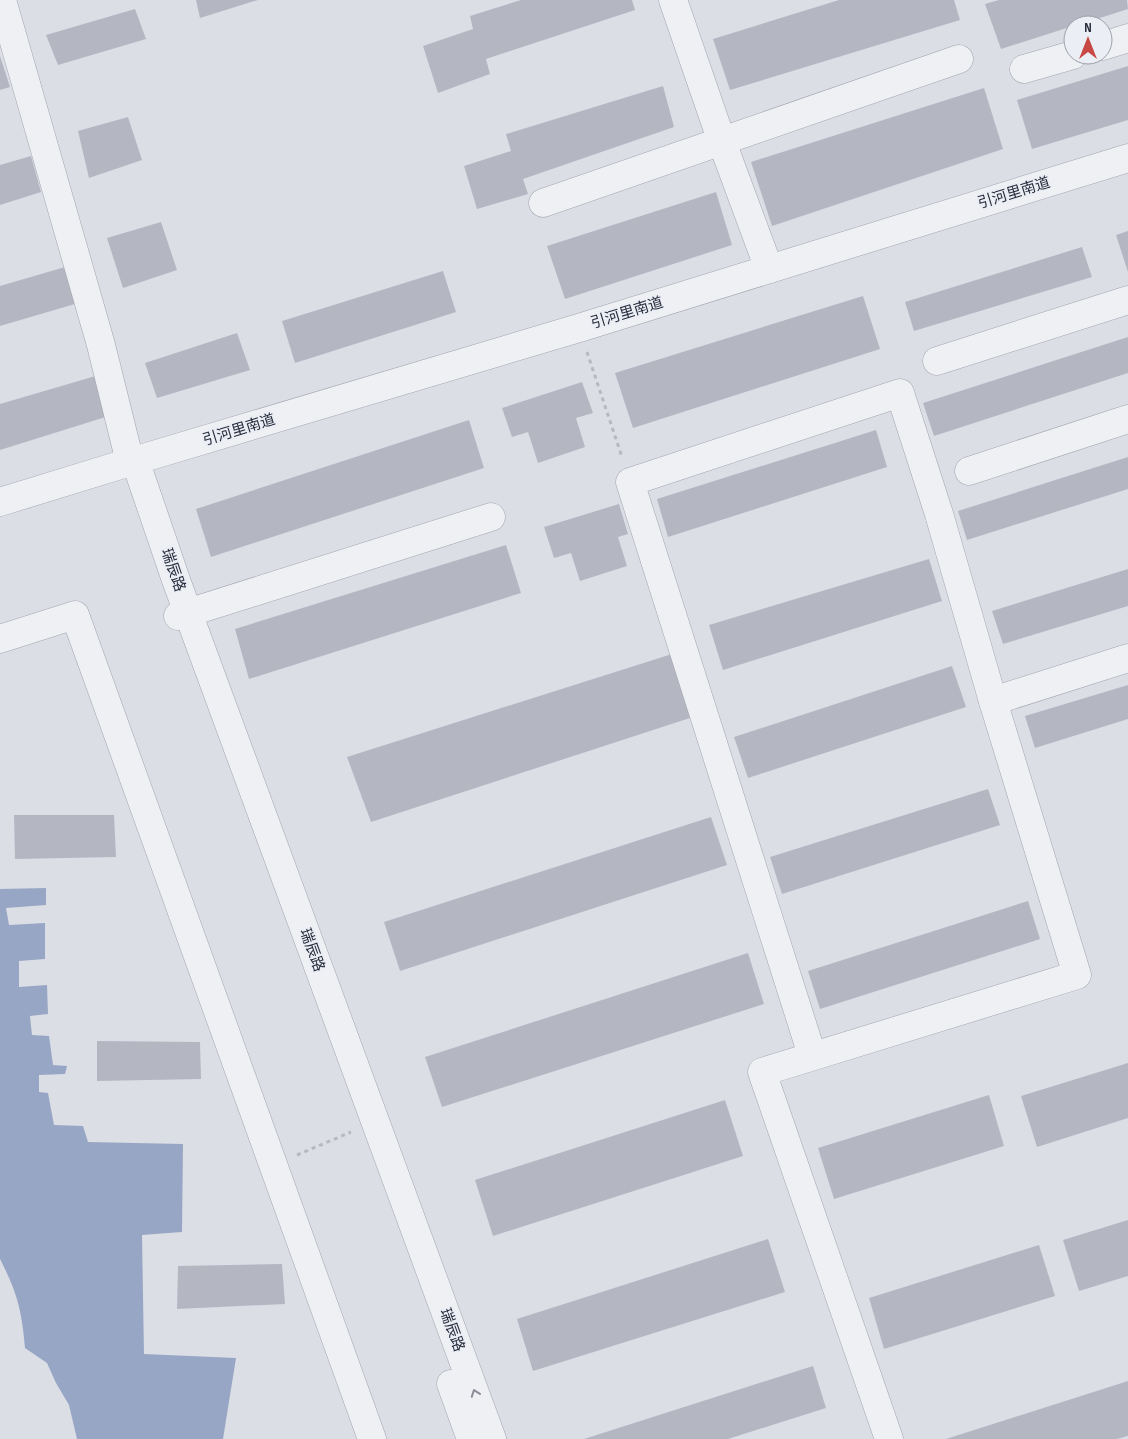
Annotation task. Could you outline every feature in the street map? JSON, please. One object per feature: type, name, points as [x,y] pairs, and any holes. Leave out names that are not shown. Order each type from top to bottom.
[{"type":"street","name":"瑞辰路","points":[[2,0],[101,344],[130,462],[471,1439]]},
{"type":"street","points":[[673,0],[722,142],[769,269]]},
{"type":"street","points":[[1113,43],[1128,38]]},
{"type":"street","points":[[1024,69],[1063,58]]},
{"type":"street","points":[[543,203],[959,59]]},
{"type":"street","name":"引河里南道","points":[[0,502],[579,328],[1128,158]]},
{"type":"street","points":[[937,362],[1128,300]]},
{"type":"street","points":[[812,1055],[630,482],[900,392],[939,514],[993,701],[1077,975],[812,1055],[762,1072],[889,1439]]},
{"type":"street","points":[[969,471],[1128,420]]},
{"type":"street","points":[[183,614],[491,517]]},
{"type":"street","name":"瑞辰路","points":[[183,614],[492,1439]]},
{"type":"street","points":[[0,639],[75,615],[372,1439]]},
{"type":"street","points":[[993,701],[1128,658]]},
{"type":"path","points":[[579,328],[630,482]]},
{"type":"path","points":[[273,1166],[361,1128]]},
{"type":"water","points":[[46,888],[46,905],[6,908],[9,925],[45,923],[45,959],[19,961],[19,987],[47,985],[48,1014],[30,1016],[32,1035],[49,1036],[53,1065],[67,1066],[65,1074],[39,1075],[39,1092],[48,1093],[54,1125],[83,1126],[88,1142],[183,1144],[182,1232],[142,1235],[144,1354],[236,1358],[223,1439],[77,1439],[69,1405],[47,1363],[25,1348],[18,1302],[0,1259],[0,889]]},
{"type":"building","points":[[196,0],[258,0],[200,18]]},
{"type":"building","points":[[521,0],[632,0],[635,10],[486,59],[490,74],[438,93],[423,46],[473,29],[470,16]]},
{"type":"building","points":[[839,0],[954,0],[960,20],[730,90],[713,39]]},
{"type":"building","points":[[999,0],[1127,0],[1128,9],[1109,15],[1063,15],[1063,29],[1001,49],[985,4]]},
{"type":"building","points":[[135,9],[146,39],[58,65],[46,35]]},
{"type":"building","points":[[0,56],[10,87],[0,90]]},
{"type":"building","points":[[1128,66],[1128,120],[1032,149],[1017,100]]},
{"type":"building","points":[[663,86],[674,127],[523,179],[528,194],[477,209],[464,166],[511,151],[506,134]]},
{"type":"building","points":[[984,88],[1003,149],[772,226],[751,162]]},
{"type":"building","points":[[128,117],[142,160],[89,178],[78,131]]},
{"type":"building","points":[[31,156],[41,192],[0,205],[0,165]]},
{"type":"building","points":[[716,192],[732,245],[565,299],[547,246]]},
{"type":"building","points":[[161,222],[177,270],[123,288],[107,238]]},
{"type":"building","points":[[1128,231],[1128,272],[1116,235]]},
{"type":"building","points":[[1082,247],[1092,277],[914,331],[905,302]]},
{"type":"building","points":[[65,267],[75,304],[0,326],[0,286]]},
{"type":"building","points":[[443,271],[456,312],[295,363],[282,321]]},
{"type":"building","points":[[863,296],[880,349],[633,428],[615,373]]},
{"type":"building","points":[[237,333],[250,370],[157,398],[145,363]]},
{"type":"building","points":[[1128,337],[1128,373],[934,436],[923,403]]},
{"type":"building","points":[[99,375],[112,415],[0,450],[0,404]]},
{"type":"building","points":[[582,382],[593,413],[576,418],[585,447],[538,463],[528,432],[512,437],[502,408]]},
{"type":"building","points":[[469,420],[484,468],[211,557],[196,509]]},
{"type":"building","points":[[876,430],[887,467],[668,537],[657,499]]},
{"type":"building","points":[[1128,457],[1128,489],[967,540],[958,511]]},
{"type":"building","points":[[619,504],[628,534],[618,537],[627,566],[580,581],[571,553],[554,558],[544,527]]},
{"type":"building","points":[[506,545],[521,593],[249,679],[235,629]]},
{"type":"building","points":[[929,559],[942,601],[723,670],[709,625]]},
{"type":"building","points":[[1128,569],[1128,606],[1003,644],[992,611]]},
{"type":"building","points":[[672,654],[693,717],[371,822],[347,757]]},
{"type":"building","points":[[952,666],[966,707],[748,778],[734,737]]},
{"type":"building","points":[[1128,685],[1128,719],[1035,748],[1025,716]]},
{"type":"building","points":[[988,789],[1000,825],[782,894],[770,857]]},
{"type":"building","points":[[14,815],[114,815],[116,857],[15,859]]},
{"type":"building","points":[[711,817],[727,865],[400,971],[384,922]]},
{"type":"building","points":[[1028,901],[1040,939],[820,1009],[808,971]]},
{"type":"building","points":[[748,953],[764,1004],[442,1107],[425,1057]]},
{"type":"building","points":[[97,1041],[200,1042],[201,1079],[97,1081]]},
{"type":"building","points":[[1128,1063],[1128,1118],[1037,1147],[1021,1096]]},
{"type":"building","points":[[989,1095],[1004,1146],[834,1199],[818,1148]]},
{"type":"building","points":[[725,1100],[743,1156],[493,1236],[475,1180]]},
{"type":"building","points":[[1128,1220],[1128,1276],[1079,1291],[1063,1240]]},
{"type":"building","points":[[768,1239],[785,1292],[533,1371],[517,1319]]},
{"type":"building","points":[[1039,1245],[1055,1296],[884,1349],[869,1298]]},
{"type":"building","points":[[282,1264],[285,1304],[177,1309],[178,1266]]},
{"type":"building","points":[[813,1366],[826,1408],[728,1439],[584,1439]]},
{"type":"building","points":[[1128,1381],[1128,1436],[1117,1439],[946,1439]]}]
